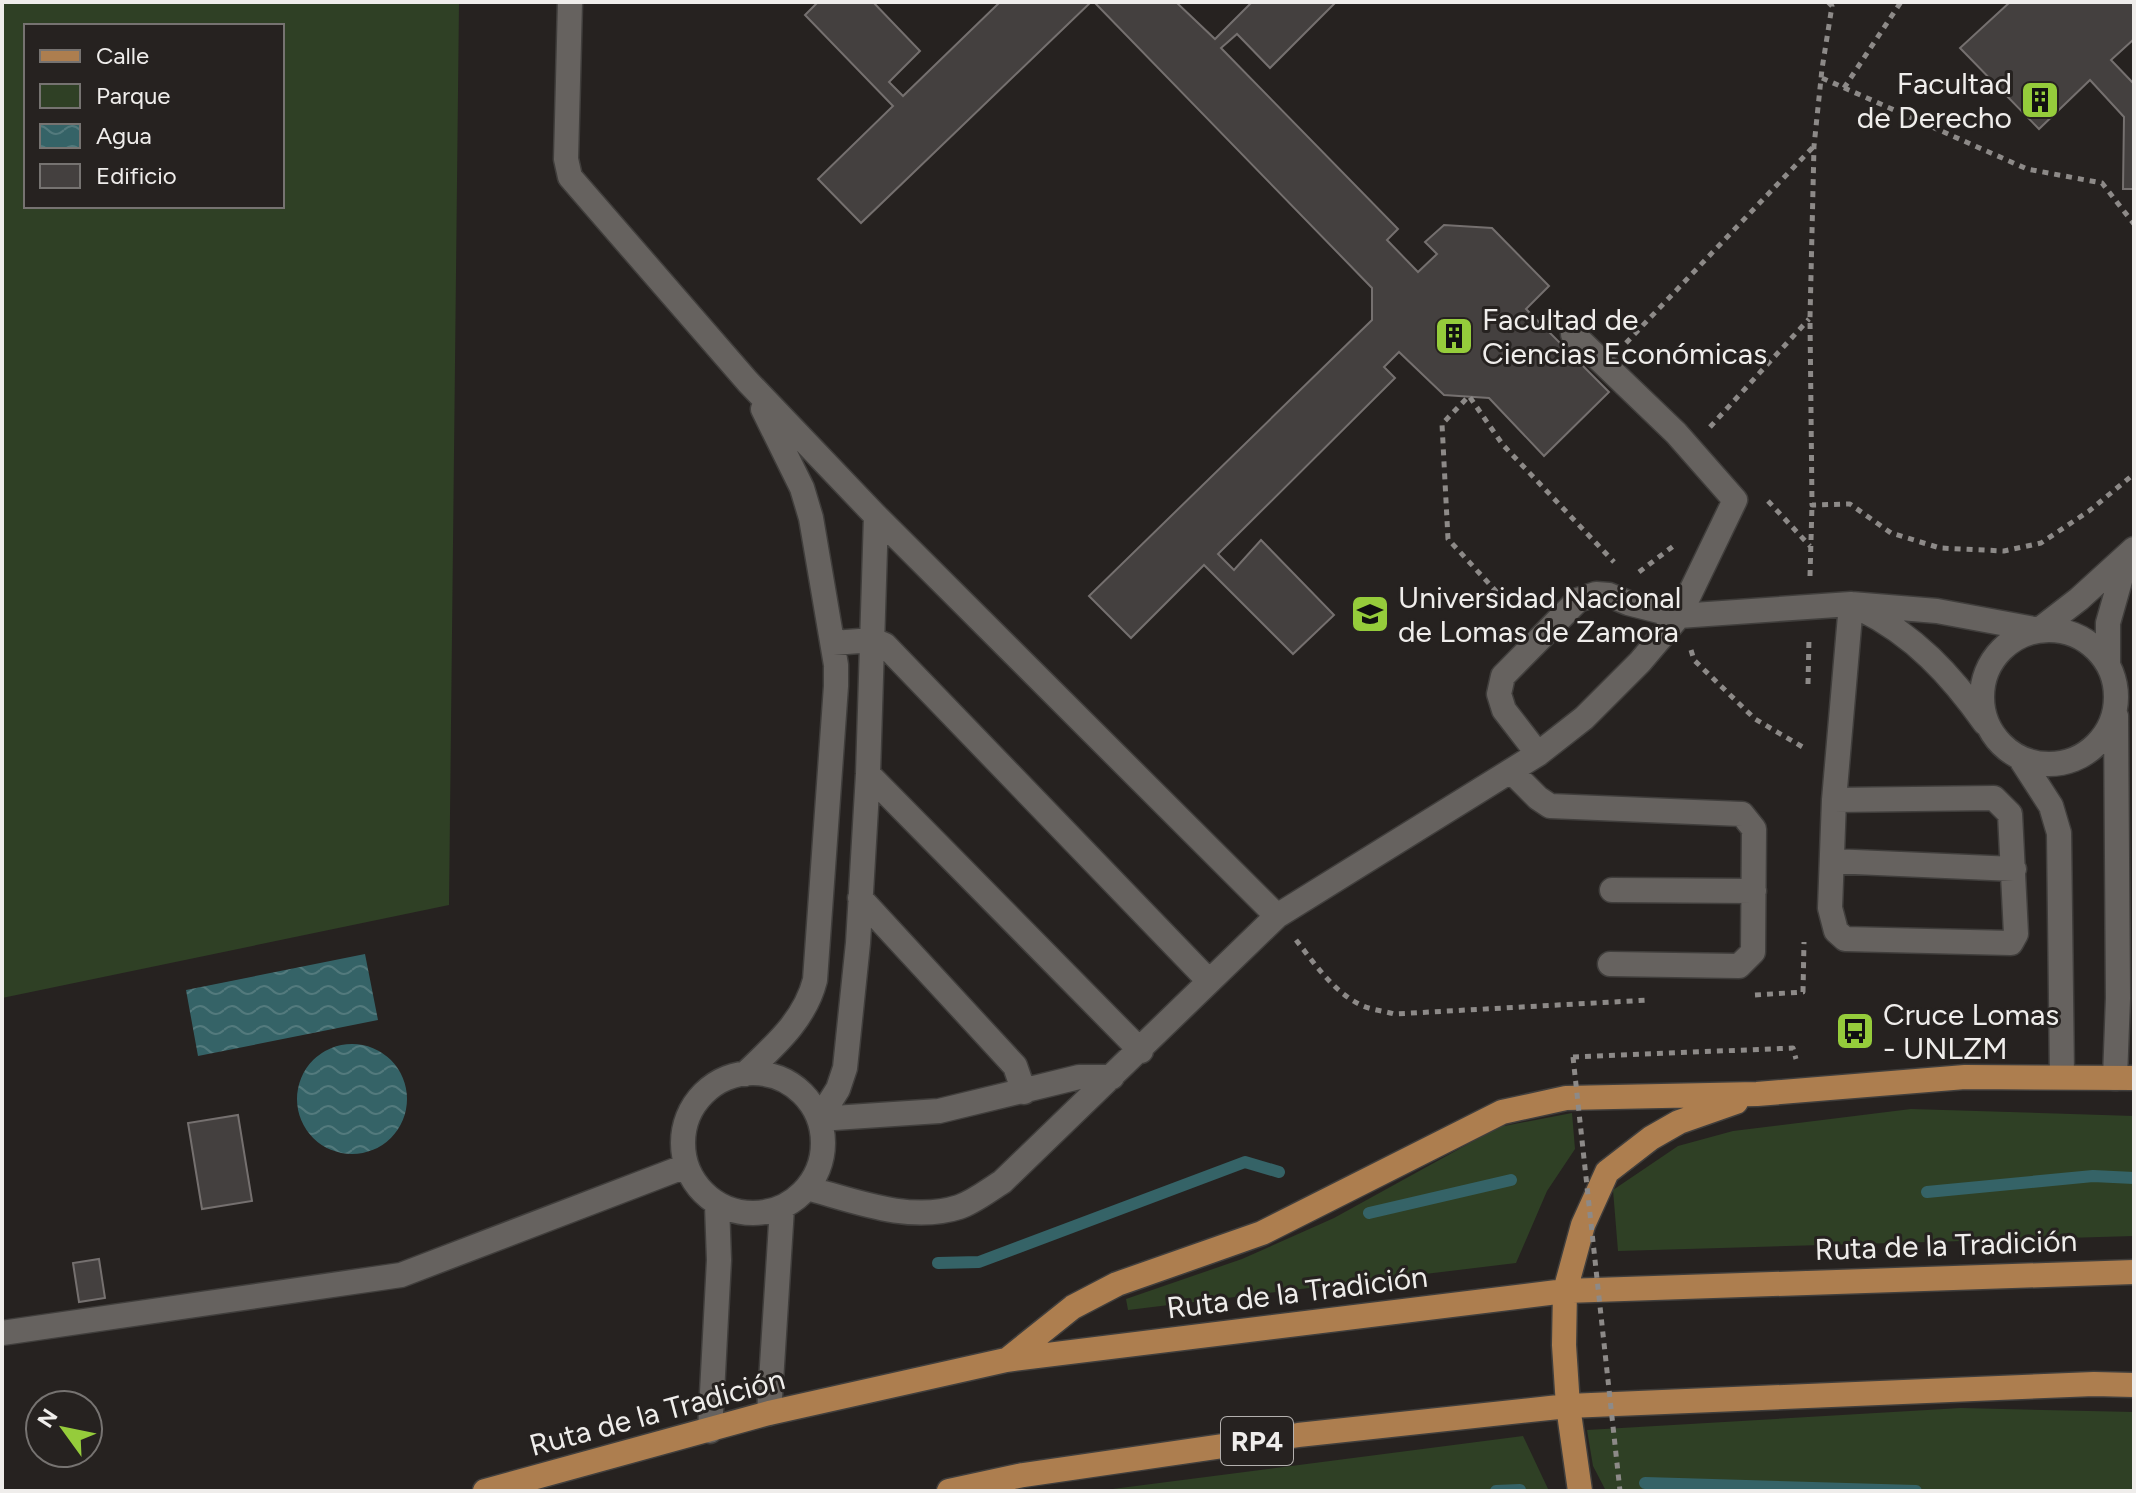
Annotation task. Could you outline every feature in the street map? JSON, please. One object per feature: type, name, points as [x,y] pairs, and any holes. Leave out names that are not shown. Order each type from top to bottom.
[{"type":"main road","points":[[1006,1360],[1073,1307],[1117,1284],[1262,1233],[1502,1112],[1566,1098],[1757,1094],[1965,1077],[2125,1078]]},
{"type":"main road","points":[[1580,1491],[1568,1406],[1564,1345],[1565,1291],[1583,1225],[1607,1172],[1651,1138],[1679,1122],[1757,1094]]},
{"type":"main road","name":"Ruta de la Tradición","points":[[485,1491],[769,1413],[1006,1360],[1565,1291],[2134,1272]]},
{"type":"main road","name":"RP4","points":[[949,1491],[1023,1475],[1298,1435],[1568,1406],[2094,1384],[2134,1385]]},
{"type":"lane","points":[[570,2],[566,159],[570,177],[748,382],[876,516],[1277,916]]},
{"type":"lane","points":[[807,1188],[859,1202],[934,1214],[963,1206],[1002,1182],[1141,1051],[1277,916],[1538,754],[1584,718],[1640,662],[1679,616],[1735,500],[1676,433],[1573,334]]},
{"type":"lane","points":[[745,1074],[795,1022],[810,999],[815,980],[836,686],[833,643],[811,518],[787,453],[748,382]]},
{"type":"lane","points":[[819,1119],[838,1089],[845,1068],[858,943],[868,774],[876,516]]},
{"type":"lane","points":[[1988,727],[1983,714],[1982,690],[1988,668],[1996,656],[2014,640],[2039,630],[2131,552]]},
{"type":"lane","points":[[2125,1078],[2118,998],[2116,684],[2108,662],[2108,623],[2131,552]]},
{"type":"lane","points":[[1538,754],[1504,710],[1499,694],[1503,676],[1578,600],[1596,594],[1679,616],[1851,604],[1937,611],[2039,630],[2062,630],[2084,638],[2108,662]]},
{"type":"lane","points":[[1851,604],[1890,623],[1937,662],[1959,686],[2002,746],[2020,758],[2042,765],[2065,763],[2087,754],[2107,733],[2116,711]]},
{"type":"lane","points":[[1834,800],[1994,798],[2010,814],[2016,934],[2011,943],[1845,939],[1836,931],[1830,908],[1834,800],[1851,604]]},
{"type":"lane","points":[[833,643],[873,640],[885,645],[1209,981]]},
{"type":"lane","points":[[2020,758],[2051,806],[2059,833],[2062,1077]]},
{"type":"lane","points":[[1512,772],[1550,806],[1742,814],[1754,829],[1753,952],[1739,966],[1610,964]]},
{"type":"lane","points":[[868,774],[1141,1051]]},
{"type":"lane","points":[[1832,861],[2014,869]]},
{"type":"lane","points":[[1612,890],[1754,891]]},
{"type":"lane","points":[[860,898],[1015,1066],[1024,1092]]},
{"type":"lane","points":[[816,944],[858,943]]},
{"type":"lane","points":[[764,1074],[781,1079],[810,1102],[819,1119],[824,1134],[818,1170],[807,1188],[782,1208],[749,1212],[717,1205],[698,1188],[686,1166],[684,1130],[689,1113],[712,1086],[728,1078],[764,1074]]},
{"type":"lane","points":[[819,1119],[939,1111],[1079,1077],[1112,1077]]},
{"type":"lane","points":[[2,1333],[401,1275],[686,1166]]},
{"type":"lane","points":[[710,1431],[719,1260],[717,1205]]},
{"type":"lane","points":[[769,1413],[782,1208]]},
{"type":"path","points":[[1844,88],[1901,2]]},
{"type":"path","points":[[1810,547],[1814,146],[1831,3]]},
{"type":"path","points":[[1822,78],[2027,169],[2102,183],[2134,224]]},
{"type":"path","points":[[1622,347],[1814,146]]},
{"type":"path","points":[[1687,448],[1705,433],[1810,318]]},
{"type":"path","points":[[1505,601],[1448,539],[1442,424],[1469,396],[1503,445],[1619,567]]},
{"type":"path","points":[[1812,505],[1850,504],[1891,533],[1940,548],[2004,551],[2041,543],[2089,511],[2134,474]]},
{"type":"path","points":[[1630,579],[1681,540]]},
{"type":"path","points":[[1679,616],[1694,660],[1755,719],[1807,749]]},
{"type":"path","points":[[1620,1491],[1573,1057],[1793,1048],[1806,1090]]},
{"type":"green space","points":[[2,2],[459,2],[449,905],[2,998]]},
{"type":"green space","points":[[1911,1109],[2134,1116],[2134,1236],[1618,1251],[1613,1190],[1678,1146],[1733,1131]]},
{"type":"green space","points":[[1572,1113],[1575,1149],[1547,1191],[1516,1263],[1128,1310],[1126,1299],[1242,1259],[1334,1218],[1499,1127]]},
{"type":"green space","points":[[1961,1408],[2134,1412],[2134,1491],[1606,1491],[1593,1466],[1587,1430]]},
{"type":"green space","points":[[1523,1436],[1549,1491],[1097,1491]]},
{"type":"water","points":[[365,954],[378,1020],[198,1056],[186,990]]},
{"type":"water","points":[[352,1044],[373,1049],[391,1060],[402,1078],[407,1099],[402,1120],[391,1138],[373,1149],[352,1154],[331,1149],[313,1138],[302,1120],[297,1099],[302,1078],[313,1060],[331,1049]]},
{"type":"building","points":[[818,2],[873,2],[920,51],[889,82],[903,96],[1000,2],[1091,2],[861,223],[818,179],[893,106],[805,15]]},
{"type":"building","name":"Facultad de Ciencias Económicas","points":[[1094,2],[1176,2],[1215,39],[1252,2],[1336,2],[1270,68],[1237,34],[1221,48],[1398,229],[1387,240],[1418,272],[1437,254],[1425,242],[1444,225],[1492,228],[1549,286],[1526,309],[1609,392],[1544,456],[1489,398],[1444,395],[1399,352],[1384,367],[1395,378],[1218,554],[1234,570],[1261,540],[1334,615],[1293,654],[1204,565],[1131,638],[1089,596],[1372,320],[1372,288]]},
{"type":"building","name":"Facultad de Derecho","points":[[2010,2],[2134,2],[2134,39],[2111,60],[2134,84],[2134,189],[2123,189],[2124,117],[2090,80],[2039,129],[1960,48]]},
{"type":"building","points":[[238,1115],[252,1201],[202,1209],[188,1123]]},
{"type":"building","points":[[99,1259],[105,1298],[79,1302],[73,1263]]},
{"type":"waterway","points":[[938,1263],[979,1262],[1245,1162],[1279,1172]]},
{"type":"waterway","points":[[1927,1192],[2093,1176],[2134,1178]]},
{"type":"waterway","points":[[1369,1213],[1511,1180]]},
{"type":"waterway","points":[[1645,1483],[1916,1491]]},
{"type":"waterway","points":[[1496,1491],[1520,1490]]},
{"type":"place","name":"Facultad de Derecho","points":[[2040,100]]},
{"type":"place","name":"Facultad de Ciencias Económicas","points":[[1454,336]]},
{"type":"place","name":"Universidad Nacional de Lomas de Zamora","points":[[1370,614]]},
{"type":"place","name":"Cruce Lomas - UNLZM","points":[[1855,1031]]}]
